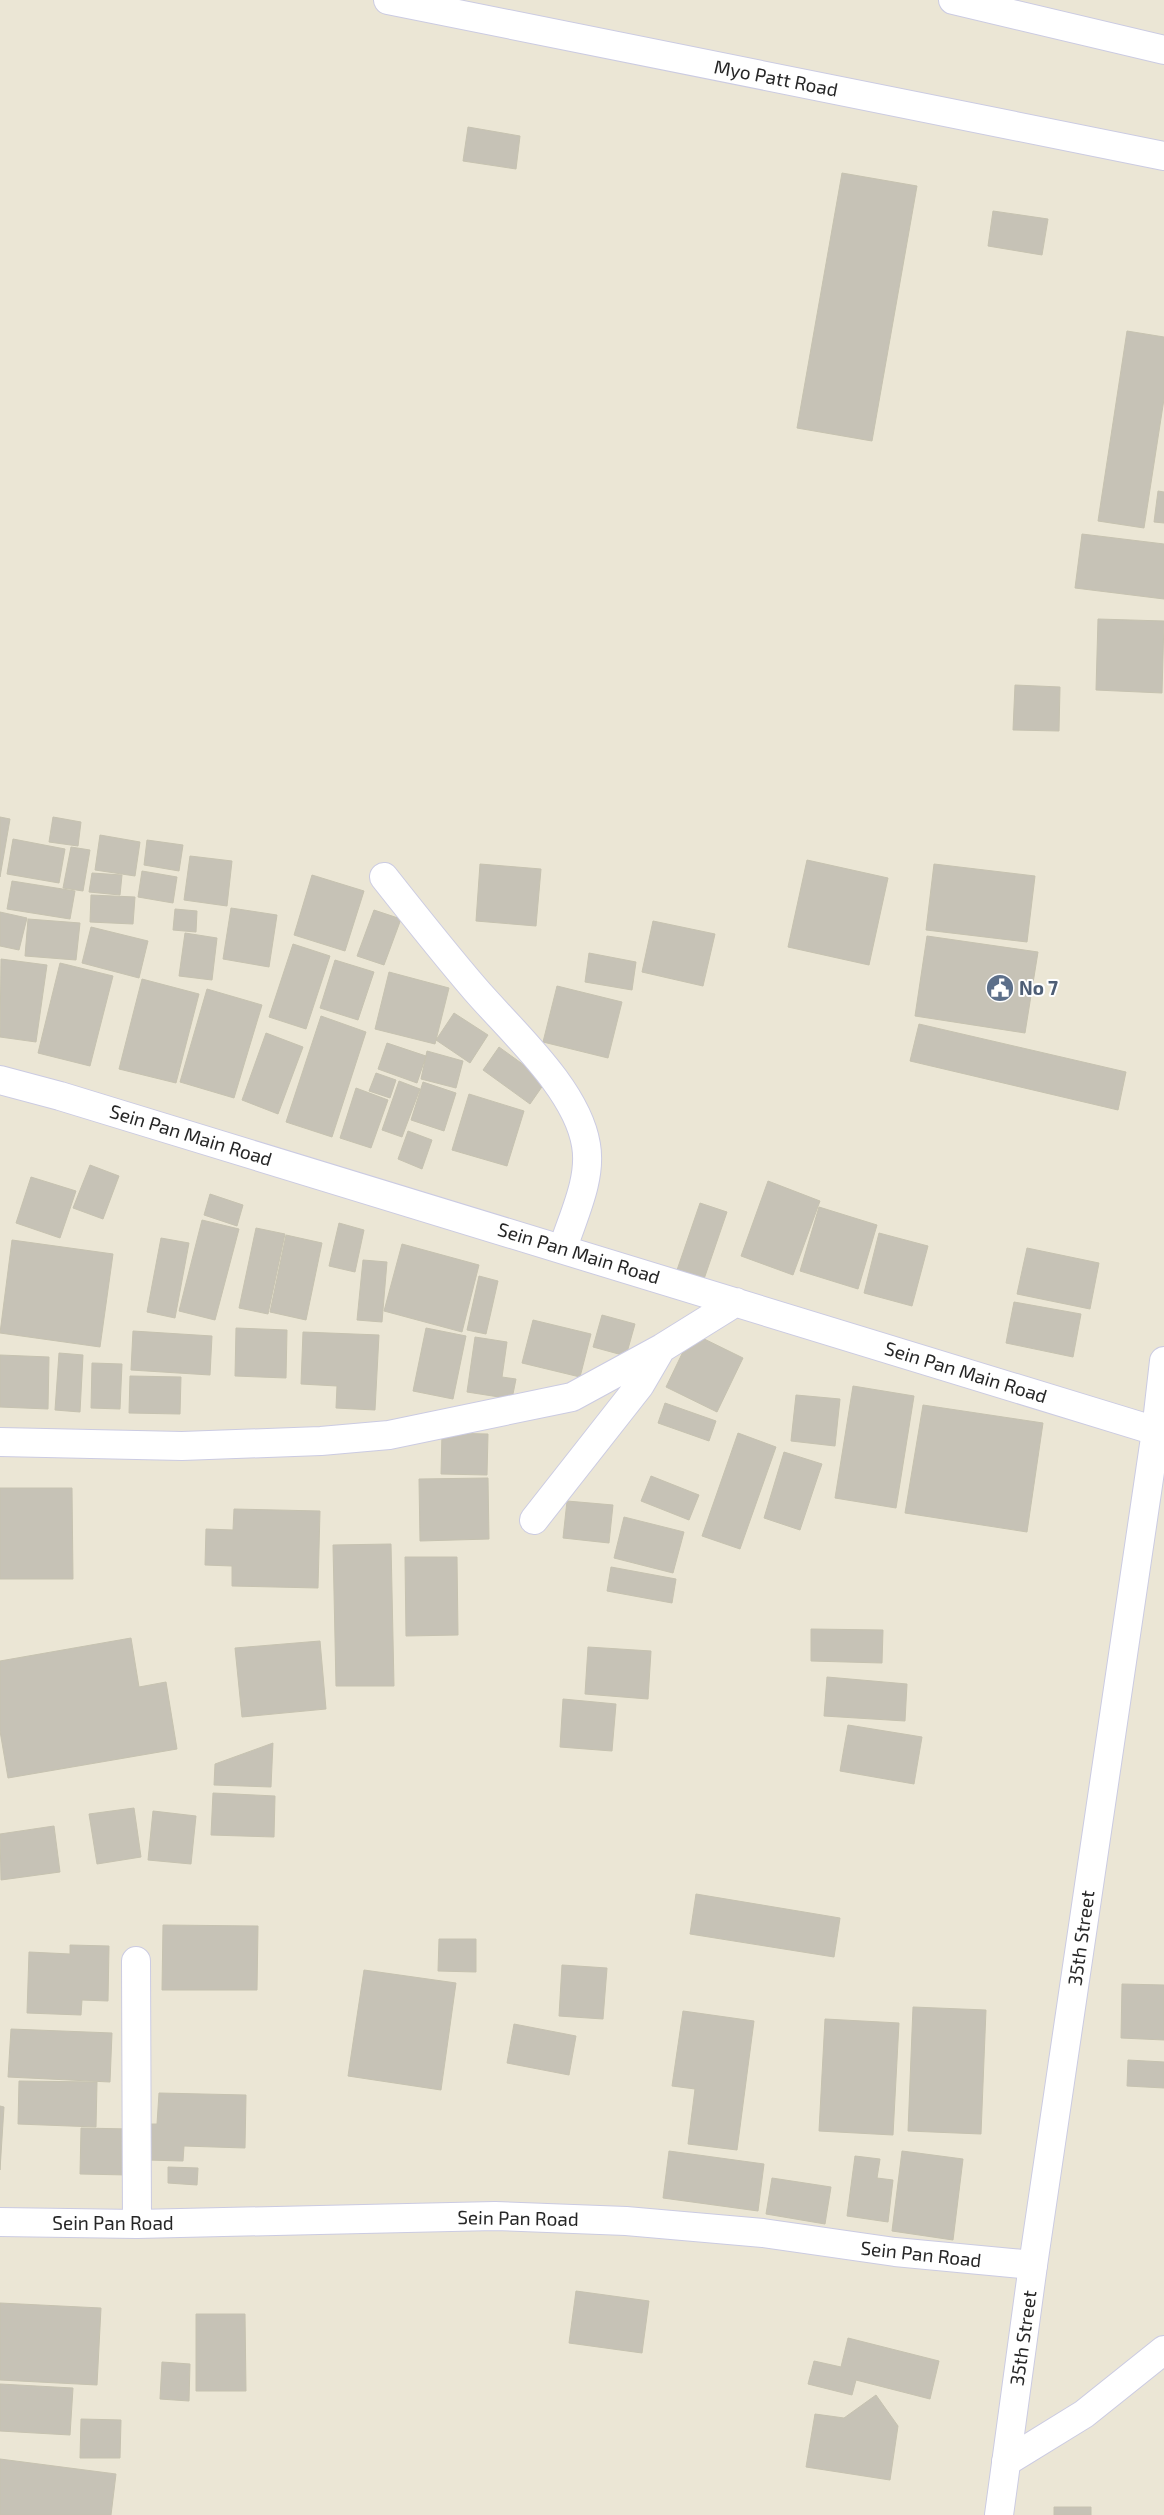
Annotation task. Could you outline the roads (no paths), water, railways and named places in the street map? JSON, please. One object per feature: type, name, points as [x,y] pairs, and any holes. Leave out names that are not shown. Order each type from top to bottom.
[{"type":"street","name":"Myo Patt Road","points":[[388,0],[1164,156]]},
{"type":"street","points":[[953,0],[1164,50]]},
{"type":"street","points":[[384,877],[464,976],[568,1096],[586,1144],[588,1165],[563,1248]]},
{"type":"street","name":"Sein Pan Main Road","points":[[0,1080],[60,1096],[563,1248],[1156,1431]]},
{"type":"street","points":[[0,1442],[182,1446],[321,1441],[389,1435],[572,1397],[662,1348],[736,1302]]},
{"type":"street","points":[[534,1520],[640,1385],[662,1348]]},
{"type":"street","name":"35th Street","points":[[999,2515],[1033,2265],[1156,1431],[1164,1360]]},
{"type":"street","points":[[136,1961],[137,2224]]},
{"type":"street","name":"Sein Pan Road","points":[[0,2222],[137,2224],[495,2216],[626,2221],[763,2233],[895,2252],[1033,2265]]},
{"type":"street","points":[[1006,2462],[1084,2414],[1164,2350]]},
{"type":"place","name":"No 7","points":[[1000,988]]}]
